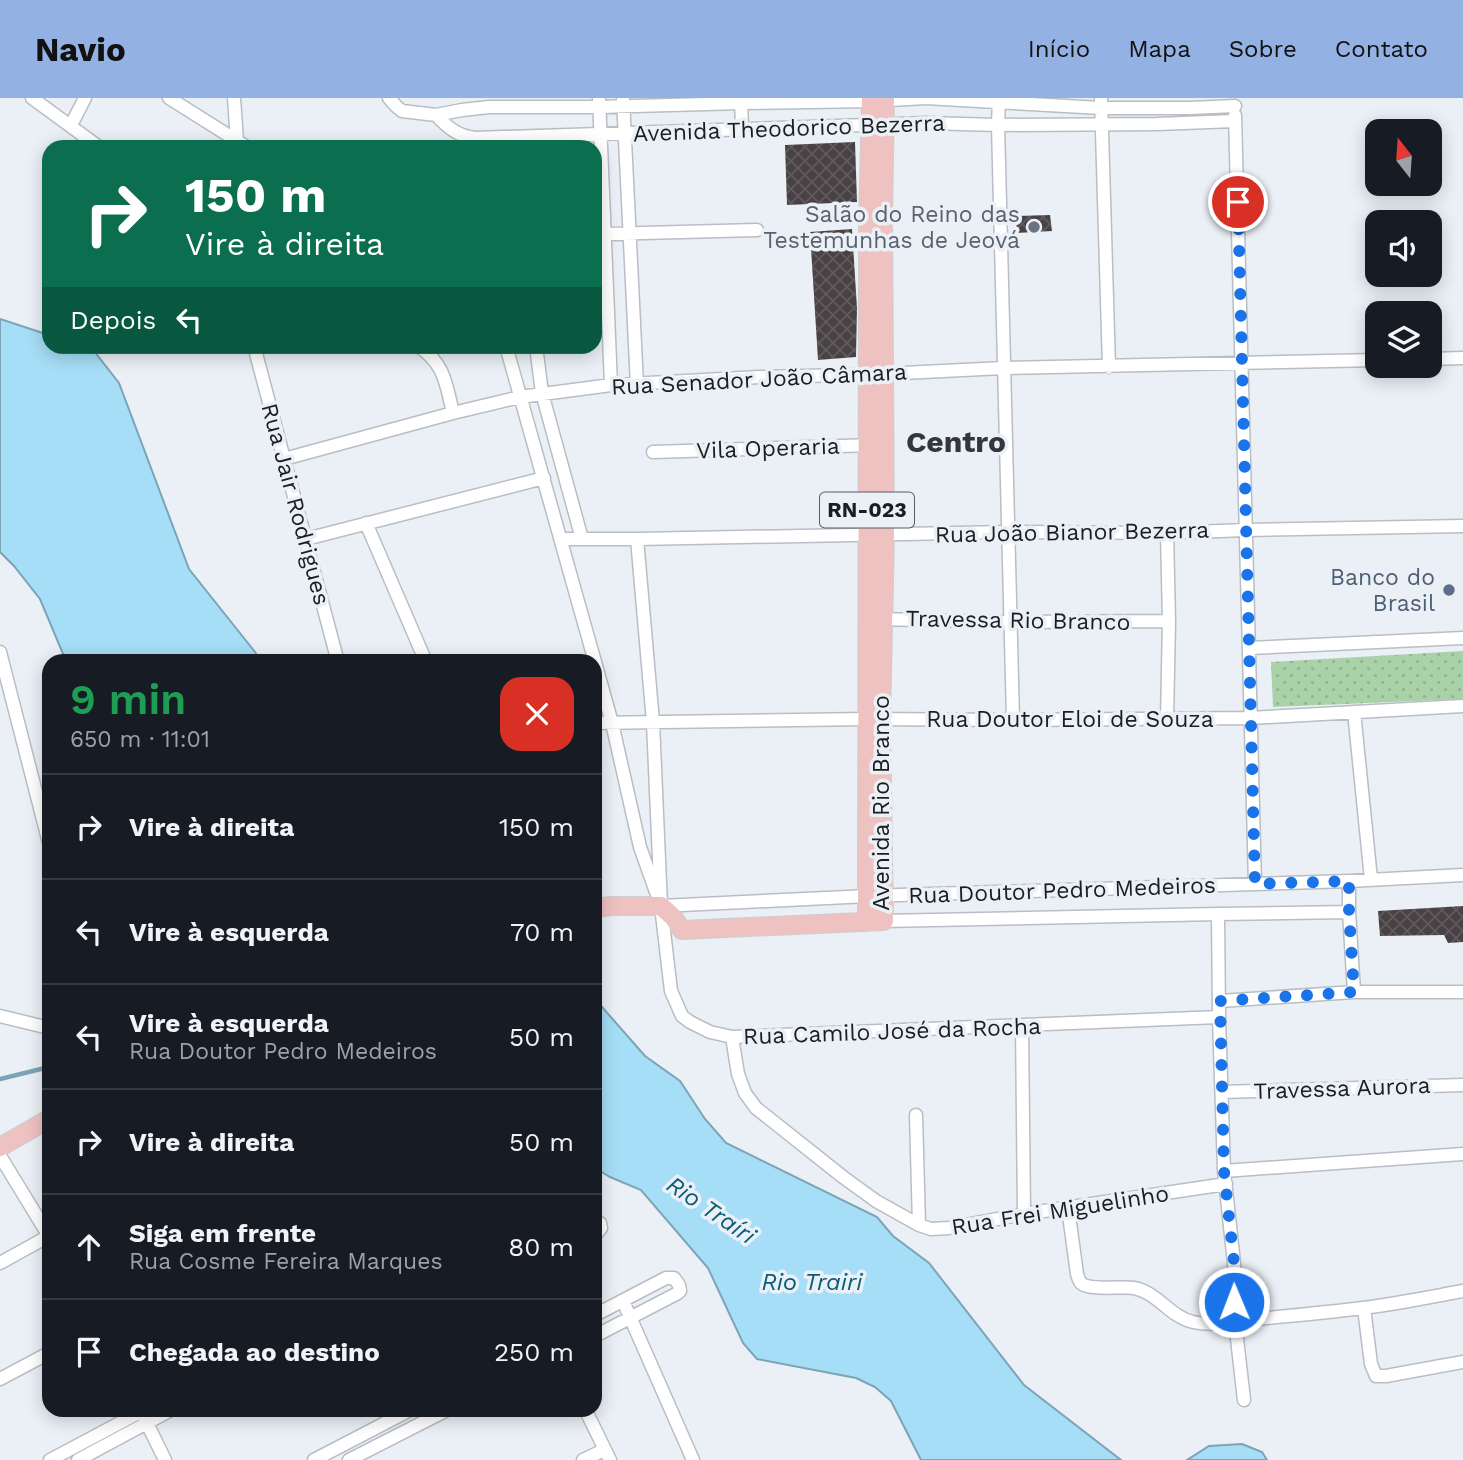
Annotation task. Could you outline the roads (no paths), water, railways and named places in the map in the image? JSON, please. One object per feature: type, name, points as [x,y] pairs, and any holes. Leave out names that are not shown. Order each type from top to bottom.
[{"type":"main road","name":"Avenida Rio Branco","points":[[875,922],[876,374],[868,225],[879,125],[878,99]]},
{"type":"main road","name":"Rua Doutor Pedro Medeiros","points":[[602,907],[661,906],[674,917],[682,930],[875,922]]},
{"type":"main road","points":[[0,1147],[42,1123]]},
{"type":"street","points":[[32,98],[90,140]]},
{"type":"street","points":[[71,125],[85,98]]},
{"type":"street","points":[[169,98],[236,140]]},
{"type":"street","points":[[234,98],[241,140]]},
{"type":"street","points":[[389,98],[402,111],[436,116]]},
{"type":"street","name":"Avenida Theodorico Bezerra","points":[[436,116],[489,107],[599,102],[926,99],[999,100],[1040,106],[1101,103],[1190,108],[1235,102]]},
{"type":"street","points":[[741,100],[742,129]]},
{"type":"street","points":[[999,100],[1013,720]]},
{"type":"street","points":[[599,102],[600,140]]},
{"type":"street","points":[[623,102],[637,385]]},
{"type":"street","points":[[1235,102],[1255,884]]},
{"type":"street","points":[[1101,103],[1110,367]]},
{"type":"street","name":"Avenida Theodorico Bezerra","points":[[436,116],[450,129],[466,137],[514,140]]},
{"type":"street","name":"Avenida Theodorico Bezerra","points":[[542,140],[600,133],[926,123],[1157,124],[1236,121]]},
{"type":"street","points":[[602,173],[611,385]]},
{"type":"street","points":[[605,234],[757,230]]},
{"type":"street","name":"Rua Jair Rodrigues","points":[[256,354],[336,654]]},
{"type":"street","points":[[430,354],[439,365],[453,413]]},
{"type":"street","points":[[508,354],[593,654]]},
{"type":"street","points":[[537,354],[542,393],[582,539]]},
{"type":"street","points":[[1442,359],[1463,358]]},
{"type":"street","name":"Rua Senador João Câmara","points":[[284,459],[520,397],[611,385],[1003,368],[1365,360]]},
{"type":"street","name":"Vila Operaria","points":[[653,452],[875,445]]},
{"type":"street","points":[[306,539],[544,478]]},
{"type":"street","points":[[366,523],[423,654]]},
{"type":"street","name":"Rua João Bianor Bezerra","points":[[561,539],[1008,532],[1167,533],[1463,526]]},
{"type":"street","points":[[1167,533],[1167,719]]},
{"type":"street","points":[[637,539],[653,722],[661,906]]},
{"type":"street","name":"Travessa Rio Branco","points":[[875,619],[1169,621]]},
{"type":"street","points":[[1249,648],[1463,638]]},
{"type":"street","points":[[1,654],[42,815]]},
{"type":"street","points":[[602,687],[640,847],[661,906]]},
{"type":"street","name":"Rua Doutor Eloi de Souza","points":[[602,723],[1251,718],[1463,706]]},
{"type":"street","points":[[1354,712],[1371,879]]},
{"type":"street","name":"Rua Doutor Pedro Medeiros","points":[[661,906],[876,895],[1463,876]]},
{"type":"street","points":[[1349,881],[1354,992]]},
{"type":"street","name":"Rua Camilo José da Rocha","points":[[661,906],[671,991],[676,1005],[682,1016],[690,1022],[710,1032],[732,1037],[1219,1017]]},
{"type":"street","name":"Rua Doutor Pedro Medeiros","points":[[875,922],[1349,912]]},
{"type":"street","points":[[1218,914],[1225,1178],[1234,1263],[1235,1321],[1244,1400]]},
{"type":"street","points":[[1220,1001],[1354,992],[1463,993]]},
{"type":"street","points":[[0,1016],[42,1026]]},
{"type":"street","points":[[1022,1026],[1024,1214]]},
{"type":"street","name":"Rua Frei Miguelinho","points":[[732,1037],[738,1074],[745,1093],[755,1108],[865,1193],[919,1225],[935,1229],[1068,1208],[1225,1178],[1463,1154]]},
{"type":"street","name":"Travessa Aurora","points":[[1222,1092],[1463,1085]]},
{"type":"street","points":[[916,1115],[919,1225]]},
{"type":"street","points":[[0,1156],[42,1225]]},
{"type":"street","points":[[1068,1208],[1077,1273],[1082,1284],[1141,1290],[1155,1297],[1180,1317],[1192,1322],[1207,1324],[1364,1308],[1463,1292]]},
{"type":"street","points":[[0,1263],[42,1240]]},
{"type":"street","points":[[602,1312],[666,1278],[674,1278],[679,1285],[678,1293],[602,1332]]},
{"type":"street","points":[[623,1301],[693,1460]]},
{"type":"street","points":[[1364,1308],[1371,1364],[1373,1373],[1378,1377],[1463,1362]]},
{"type":"street","points":[[0,1379],[42,1357]]},
{"type":"street","points":[[50,1460],[137,1417]]},
{"type":"street","points":[[78,1460],[139,1417]]},
{"type":"street","points":[[144,1417],[165,1460]]},
{"type":"street","points":[[314,1460],[397,1417]]},
{"type":"street","points":[[349,1460],[433,1417]]},
{"type":"street","points":[[583,1460],[607,1455],[588,1417]]},
{"type":"water","points":[[0,319],[42,333],[42,354],[96,354],[119,383],[189,569],[256,654],[63,654],[40,599],[0,552]]},
{"type":"water","name":"Rio Trairi","points":[[602,1007],[645,1056],[680,1081],[705,1119],[726,1143],[877,1217],[893,1236],[929,1263],[1024,1385],[1121,1460],[921,1460],[891,1401],[875,1387],[856,1378],[757,1359],[743,1343],[708,1268],[641,1190],[602,1172]]},
{"type":"water","points":[[1242,1444],[1262,1452],[1267,1460],[1187,1460],[1209,1446]]},
{"type":"waterway","points":[[0,1079],[42,1069]]},
{"type":"place","name":"Salão do Reino das Testemunhas de Jeová","points":[[1034,227]]},
{"type":"place","name":"Banco do Brasil","points":[[1449,590]]},
{"type":"district","name":"Centro","points":[[956,442]]},
{"type":"water label","name":"Rio Traíri","points":[[711,1210]]}]
